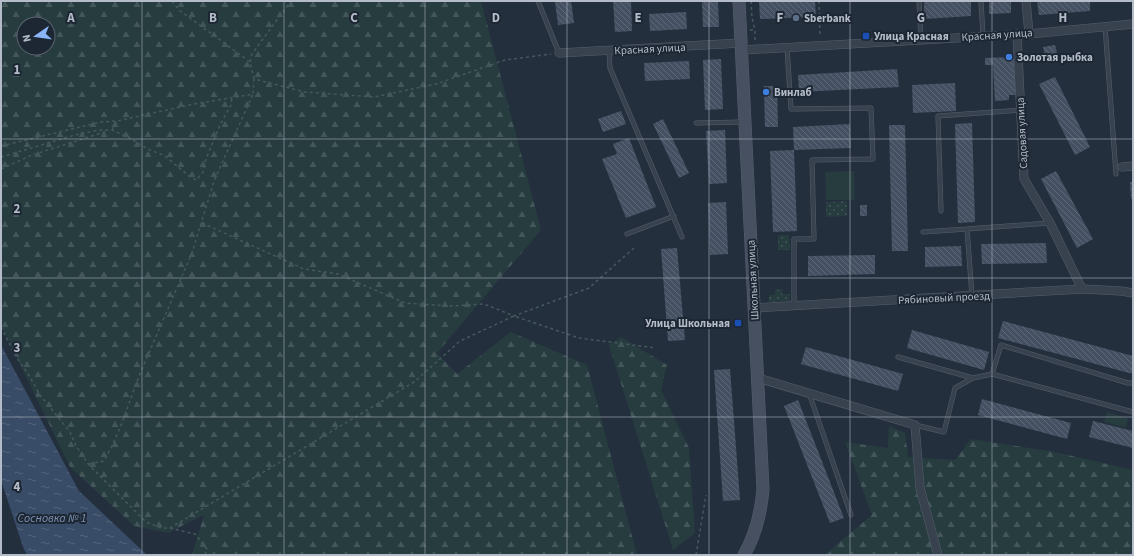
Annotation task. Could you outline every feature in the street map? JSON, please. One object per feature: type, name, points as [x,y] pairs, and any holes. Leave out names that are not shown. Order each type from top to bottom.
[{"type":"street","name":"Школьная улица","points":[[739,1],[764,489],[757,526],[744,555]]},
{"type":"street","points":[[1026,1],[1029,34]]},
{"type":"street","name":"Красная улица","points":[[559,53],[742,47],[787,48],[1029,34],[1133,24]]},
{"type":"street","name":"Садовая улица","points":[[1017,34],[1024,179],[1050,223],[1082,290]]},
{"type":"street","points":[[1119,170],[1133,166]]},
{"type":"street","name":"Рябиновый проезд","points":[[754,308],[1082,290],[1121,291],[1133,293]]},
{"type":"street","points":[[758,378],[915,425],[920,488],[938,555]]},
{"type":"lane","points":[[538,1],[559,53]]},
{"type":"lane","points":[[919,1],[921,40]]},
{"type":"lane","points":[[981,1],[983,36]]},
{"type":"lane","points":[[1105,26],[1119,170]]},
{"type":"lane","points":[[787,48],[791,109],[871,108],[873,151],[873,159],[812,160],[814,239],[794,239],[794,307]]},
{"type":"lane","points":[[609,51],[610,68],[682,237]]},
{"type":"lane","points":[[941,211],[938,116],[1021,110]]},
{"type":"lane","points":[[696,123],[744,122]]},
{"type":"lane","points":[[627,234],[674,216]]},
{"type":"lane","points":[[923,232],[1050,223]]},
{"type":"lane","points":[[967,229],[972,296]]},
{"type":"lane","points":[[992,374],[1001,345],[1128,383],[1133,383]]},
{"type":"lane","points":[[898,357],[973,378]]},
{"type":"lane","points":[[915,425],[944,432],[955,388],[973,378],[992,374],[1133,412]]},
{"type":"lane","points":[[809,393],[851,515]]},
{"type":"path","points":[[172,1],[179,10],[250,62]]},
{"type":"path","points":[[89,464],[104,461],[112,446],[139,376],[192,253],[214,181],[253,94],[254,79],[250,62],[252,54],[291,1]]},
{"type":"path","points":[[751,1],[752,18],[755,30]]},
{"type":"path","points":[[819,1],[820,46]]},
{"type":"path","points":[[254,79],[305,92],[374,97],[436,84],[505,60],[539,54],[559,53]]},
{"type":"path","points":[[1,146],[101,122],[253,94]]},
{"type":"path","points":[[1,157],[75,135],[99,130],[112,130],[128,137],[148,149],[166,156],[189,176],[196,180],[203,172],[206,159],[220,125],[231,105],[232,97]]},
{"type":"path","points":[[1,169],[32,155],[112,130],[117,120]]},
{"type":"path","points":[[202,223],[304,269],[338,274],[405,303],[450,306],[484,304],[579,338],[656,348]]},
{"type":"path","points":[[170,528],[414,382],[460,341],[514,316],[589,288],[635,247]]},
{"type":"path","points":[[1,327],[14,355],[30,377],[40,395],[70,432],[76,446],[89,464],[146,522],[161,528],[170,528],[195,534],[207,549],[205,555]]},
{"type":"path","points":[[696,555],[706,495]]},
{"type":"green space","points":[[1,1],[481,1],[541,230],[437,353],[457,374],[511,332],[587,365],[637,555],[192,555],[204,515],[168,533],[134,526],[70,467],[1,325]]},
{"type":"green space","points":[[854,171],[855,200],[826,200],[825,172]]},
{"type":"green space","points":[[847,201],[847,216],[826,217],[826,202]]},
{"type":"green space","points":[[778,235],[789,235],[790,250],[778,250]]},
{"type":"green space","points":[[782,289],[782,294],[790,294],[790,301],[769,302],[769,295],[775,295],[775,290]]},
{"type":"green space","points":[[621,337],[667,365],[661,390],[689,448],[695,533],[673,550],[609,345]]},
{"type":"green space","points":[[1107,412],[1128,418],[1126,428],[1104,422]]},
{"type":"green space","points":[[889,426],[905,433],[908,457],[955,460],[971,439],[1055,452],[1133,470],[1133,555],[824,555],[872,515],[845,442],[888,448]]},
{"type":"water","name":"Сосновка № 1","points":[[1,345],[79,491],[147,555],[27,555],[1,480]]},
{"type":"building","points":[[555,1],[571,1],[574,23],[558,25]]},
{"type":"building","points":[[613,1],[631,1],[632,31],[615,32]]},
{"type":"building","points":[[702,1],[718,1],[719,27],[703,27]]},
{"type":"building","points":[[759,1],[815,1],[816,17],[760,19]]},
{"type":"building","points":[[924,1],[971,1],[971,16],[924,19]]},
{"type":"building","points":[[989,1],[1011,1],[1011,13],[989,14]]},
{"type":"building","points":[[1037,1],[1090,1],[1090,11],[1039,15]]},
{"type":"building","points":[[686,12],[687,29],[650,31],[649,14]]},
{"type":"building","points":[[1055,45],[1059,61],[1047,63],[1043,47]]},
{"type":"building","points":[[1015,57],[1016,95],[1009,95],[1009,100],[995,101],[993,65],[985,65],[985,58]]},
{"type":"building","points":[[721,59],[723,109],[705,110],[703,60]]},
{"type":"building","points":[[689,61],[690,79],[645,81],[644,63]]},
{"type":"building","points":[[897,69],[899,87],[799,92],[798,75]]},
{"type":"building","points":[[1055,77],[1090,147],[1075,155],[1039,84]]},
{"type":"building","points":[[955,83],[956,111],[913,113],[912,85]]},
{"type":"building","points":[[764,86],[777,86],[778,127],[765,127]]},
{"type":"building","points":[[621,111],[626,124],[603,132],[598,119]]},
{"type":"building","points":[[663,119],[689,173],[679,178],[653,124]]},
{"type":"building","points":[[972,123],[975,222],[958,223],[955,124]]},
{"type":"building","points":[[850,124],[851,148],[794,150],[793,127]]},
{"type":"building","points":[[889,125],[905,125],[908,251],[892,251]]},
{"type":"building","points":[[725,130],[727,183],[709,184],[706,131]]},
{"type":"building","points":[[629,138],[656,207],[626,218],[602,159],[617,154],[613,144]]},
{"type":"building","points":[[794,150],[797,231],[773,232],[770,151]]},
{"type":"building","points":[[1056,171],[1093,239],[1077,248],[1041,179]]},
{"type":"building","points":[[1130,182],[1133,182],[1133,199],[1131,199]]},
{"type":"building","points":[[726,202],[728,254],[710,255],[708,203]]},
{"type":"building","points":[[860,205],[867,205],[867,216],[860,216]]},
{"type":"building","points":[[1046,243],[1047,263],[982,264],[981,244]]},
{"type":"building","points":[[961,246],[962,266],[925,267],[925,247]]},
{"type":"building","points":[[677,248],[685,340],[668,341],[661,249]]},
{"type":"building","points":[[875,255],[875,274],[808,276],[808,256]]},
{"type":"building","points":[[1003,321],[1133,356],[1133,374],[998,338]]},
{"type":"building","points":[[912,330],[989,352],[984,370],[907,348]]},
{"type":"building","points":[[806,347],[903,374],[898,391],[801,364]]},
{"type":"building","points":[[730,369],[740,500],[723,501],[714,370]]},
{"type":"building","points":[[982,399],[1071,423],[1067,439],[978,415]]},
{"type":"building","points":[[798,400],[844,518],[830,523],[784,406]]},
{"type":"building","points":[[1093,421],[1133,431],[1133,448],[1089,437]]},
{"type":"place","name":"Sberbank","points":[[796,18]]},
{"type":"place","name":"Улица Красная","points":[[866,36]]},
{"type":"place","name":"Золотая рыбка","points":[[1009,57]]},
{"type":"place","name":"Винлаб","points":[[766,92]]},
{"type":"place","name":"Улица Школьная","points":[[738,323]]}]
